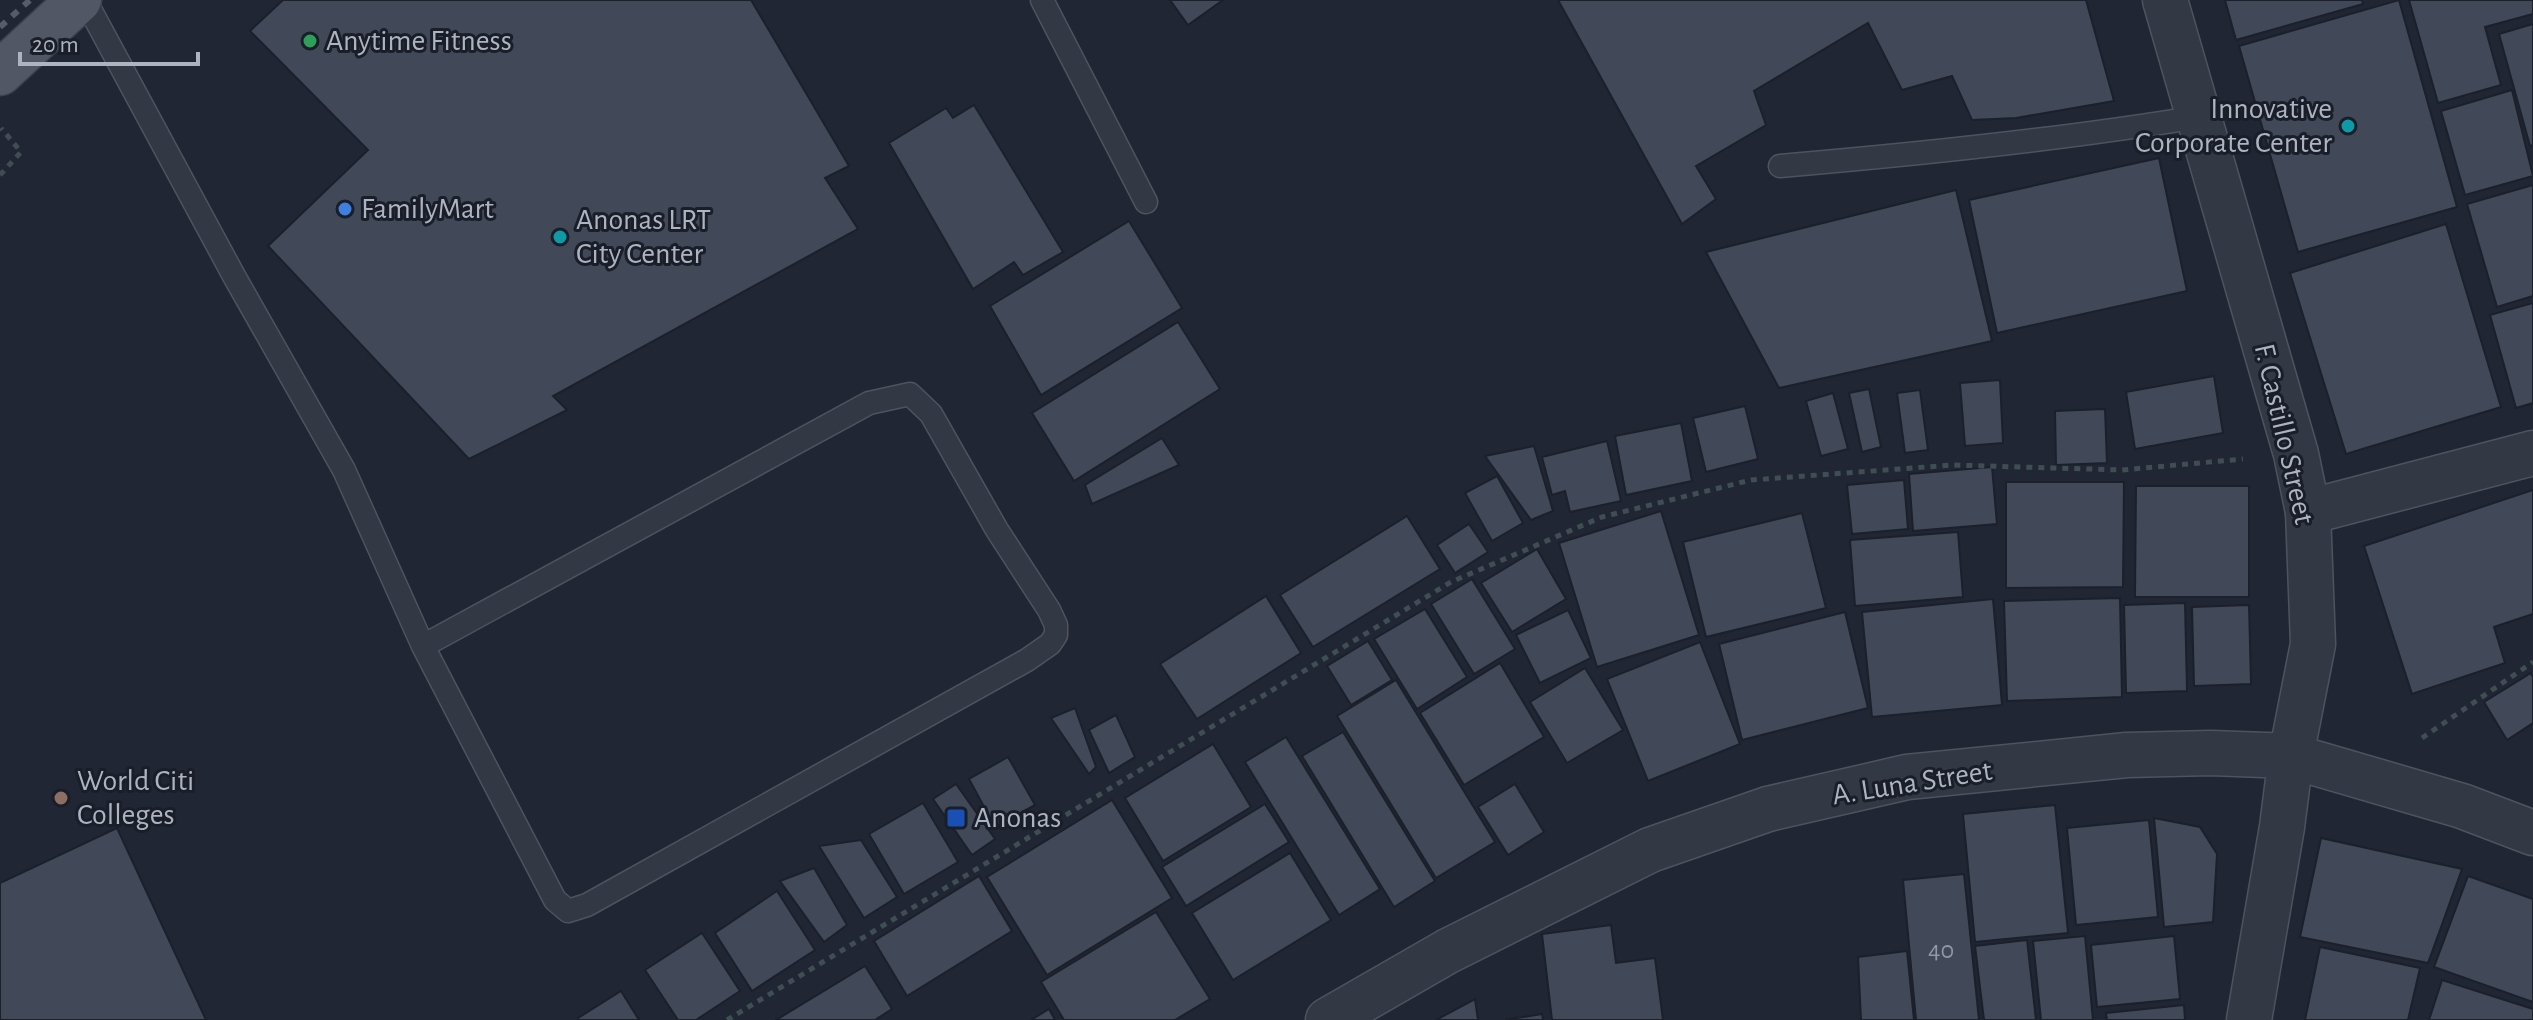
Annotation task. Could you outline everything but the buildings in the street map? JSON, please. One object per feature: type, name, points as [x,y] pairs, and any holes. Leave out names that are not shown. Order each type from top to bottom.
[{"type":"main road","points":[[0,73],[82,0]]},
{"type":"street","name":"F. Castillo Street","points":[[2165,0],[2296,454],[2308,512],[2313,644],[2291,756],[2249,1020]]},
{"type":"street","points":[[2308,512],[2533,453]]},
{"type":"street","name":"A. Luna Street","points":[[1328,1020],[1448,951],[1650,850],[1768,809],[1923,776],[2127,755],[2211,753],[2291,756],[2462,806],[2533,833]]},
{"type":"lane","points":[[82,0],[344,470],[423,646],[555,900],[568,911],[587,905],[1027,660],[1050,644],[1056,635],[1056,625],[931,414],[910,394],[869,403],[423,646]]},
{"type":"lane","points":[[1042,0],[1146,202]]},
{"type":"lane","points":[[1780,166],[1951,152],[2198,117]]},
{"type":"path","points":[[0,127],[21,152],[0,175]]},
{"type":"path","points":[[727,1020],[1451,582],[1602,517],[1751,480],[1953,465],[2122,470],[2296,454]]},
{"type":"path","points":[[2365,777],[2533,662]]},
{"type":"railway","points":[[0,27],[30,0]]},
{"type":"place","name":"Anytime Fitness","points":[[310,41]]},
{"type":"place","name":"Innovative Corporate Center","points":[[2348,126]]},
{"type":"place","name":"FamilyMart","points":[[345,209]]},
{"type":"place","name":"Anonas LRT City Center","points":[[560,237]]},
{"type":"place","name":"World Citi Colleges","points":[[61,798]]},
{"type":"place","name":"Anonas","points":[[956,818]]}]
